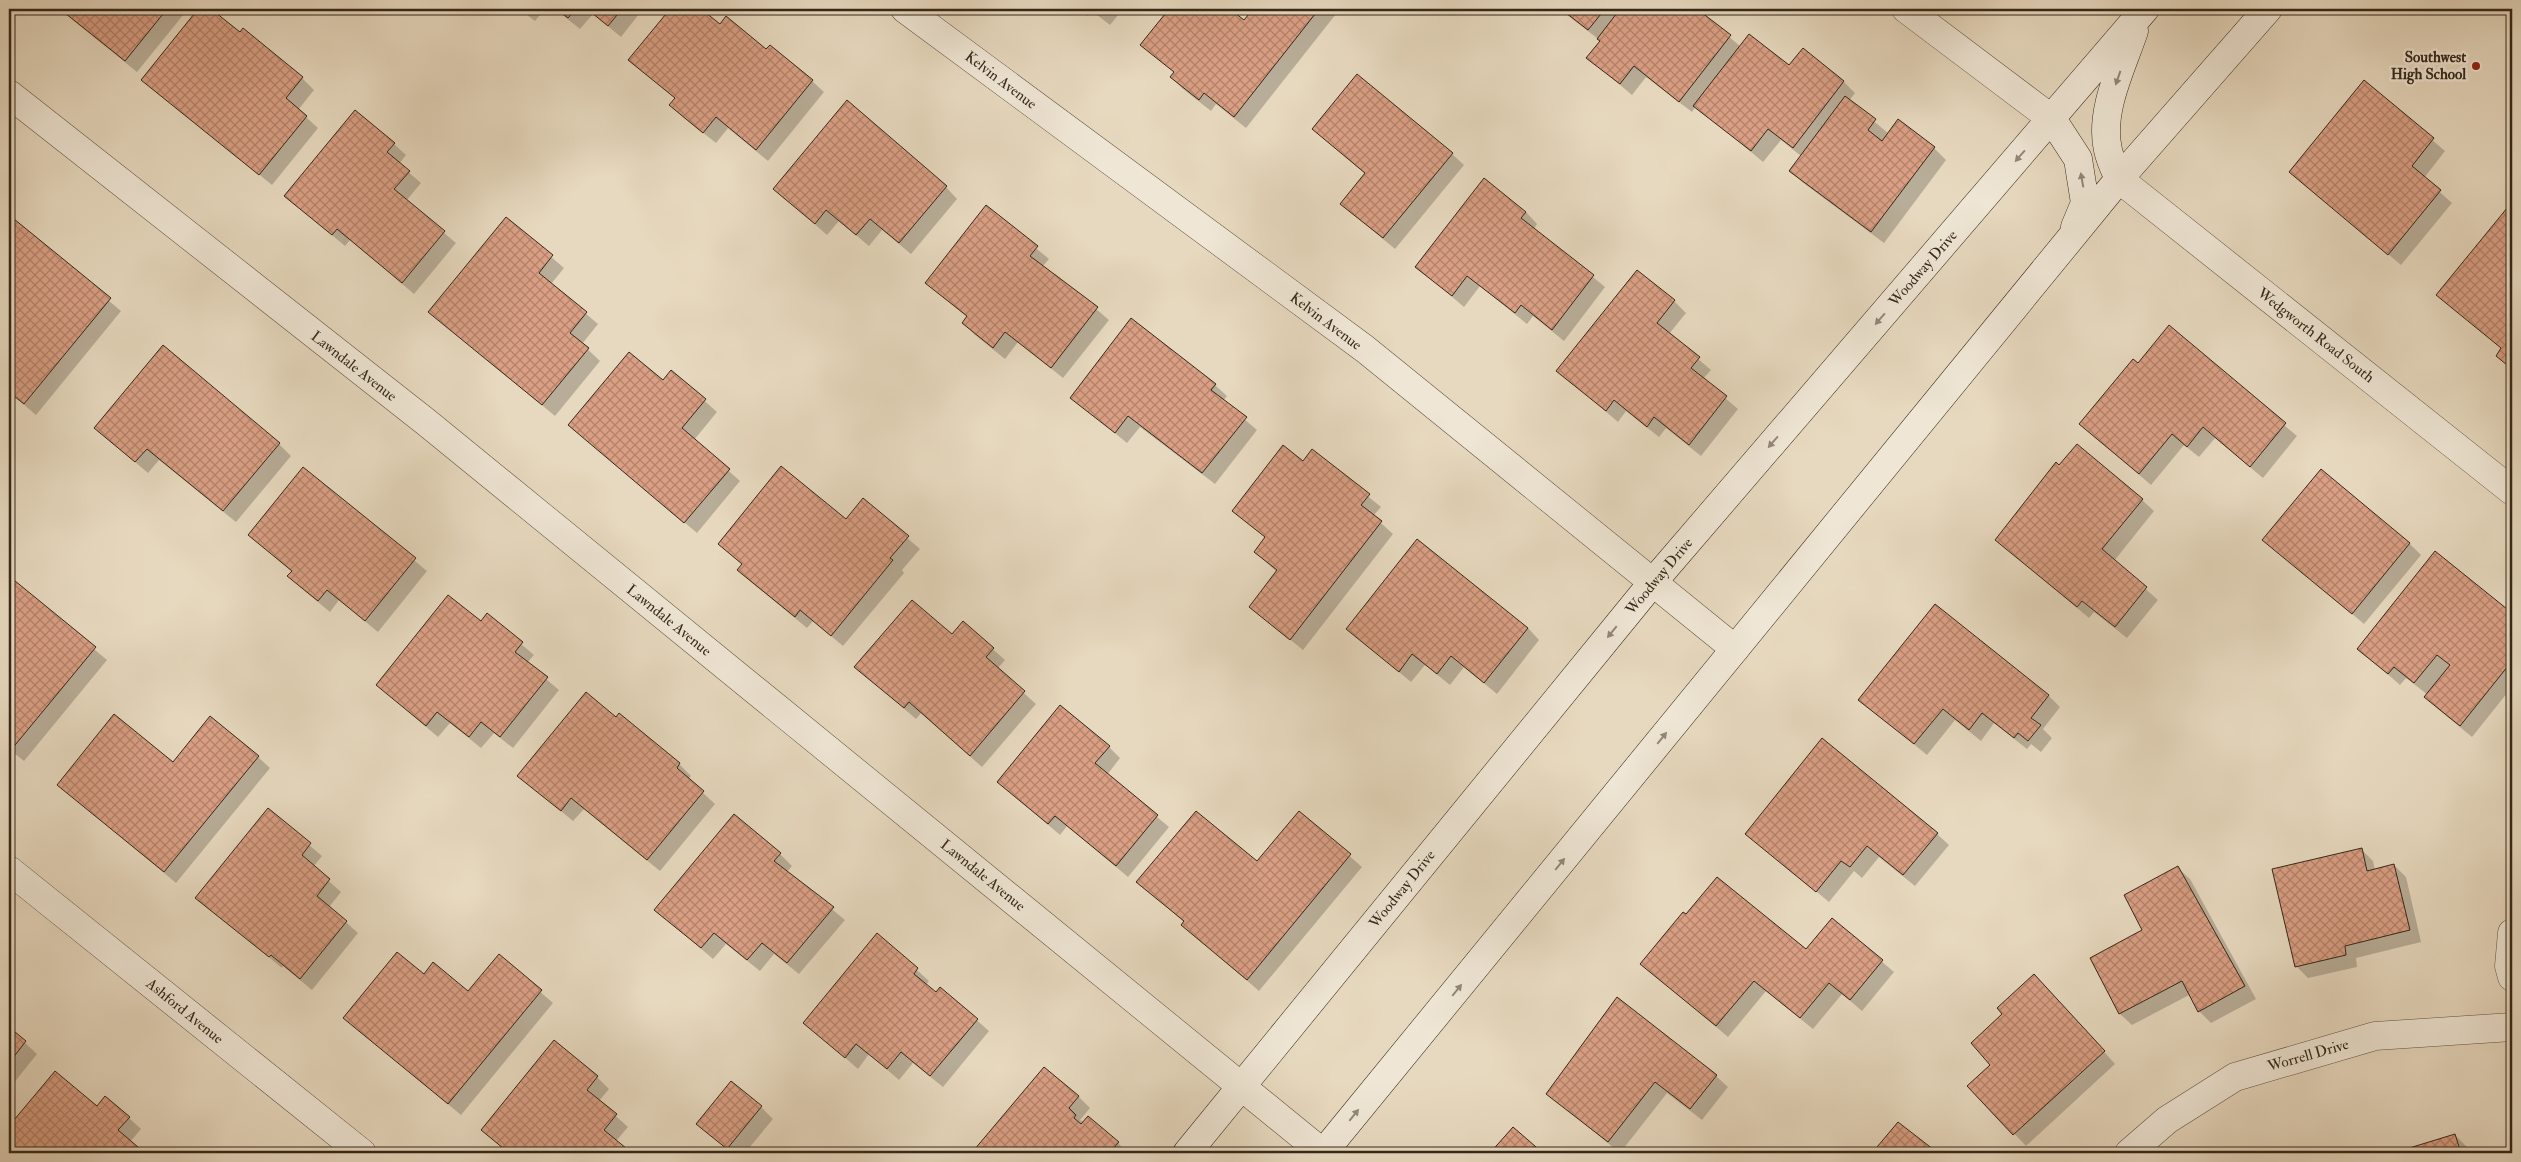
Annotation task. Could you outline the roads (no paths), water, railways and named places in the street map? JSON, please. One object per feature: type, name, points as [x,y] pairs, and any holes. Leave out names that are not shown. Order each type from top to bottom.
[{"type":"street","name":"Kelvin Avenue","points":[[905,9],[1365,349],[1735,649]]},
{"type":"street","points":[[1906,9],[2052,119],[2078,159],[2086,203],[2068,242]]},
{"type":"street","points":[[1323,1153],[2119,179],[2268,9]]},
{"type":"street","name":"Woodway Drive","points":[[1187,1153],[1653,582],[2142,12]]},
{"type":"street","points":[[2119,179],[2108,150],[2105,125],[2114,89],[2142,12]]},
{"type":"street","name":"Lawndale Avenue","points":[[9,94],[426,422],[1323,1153]]},
{"type":"street","name":"Wedgworth Road South","points":[[2119,179],[2512,491]]},
{"type":"street","name":"Ashford Avenue","points":[[9,870],[362,1153]]},
{"type":"street","points":[[2512,933],[2509,966],[2512,977]]},
{"type":"street","name":"Worrell Drive","points":[[2129,1153],[2167,1120],[2235,1077],[2375,1036],[2512,1028]]},
{"type":"place","name":"Southwest High School","points":[[2476,66]]}]
